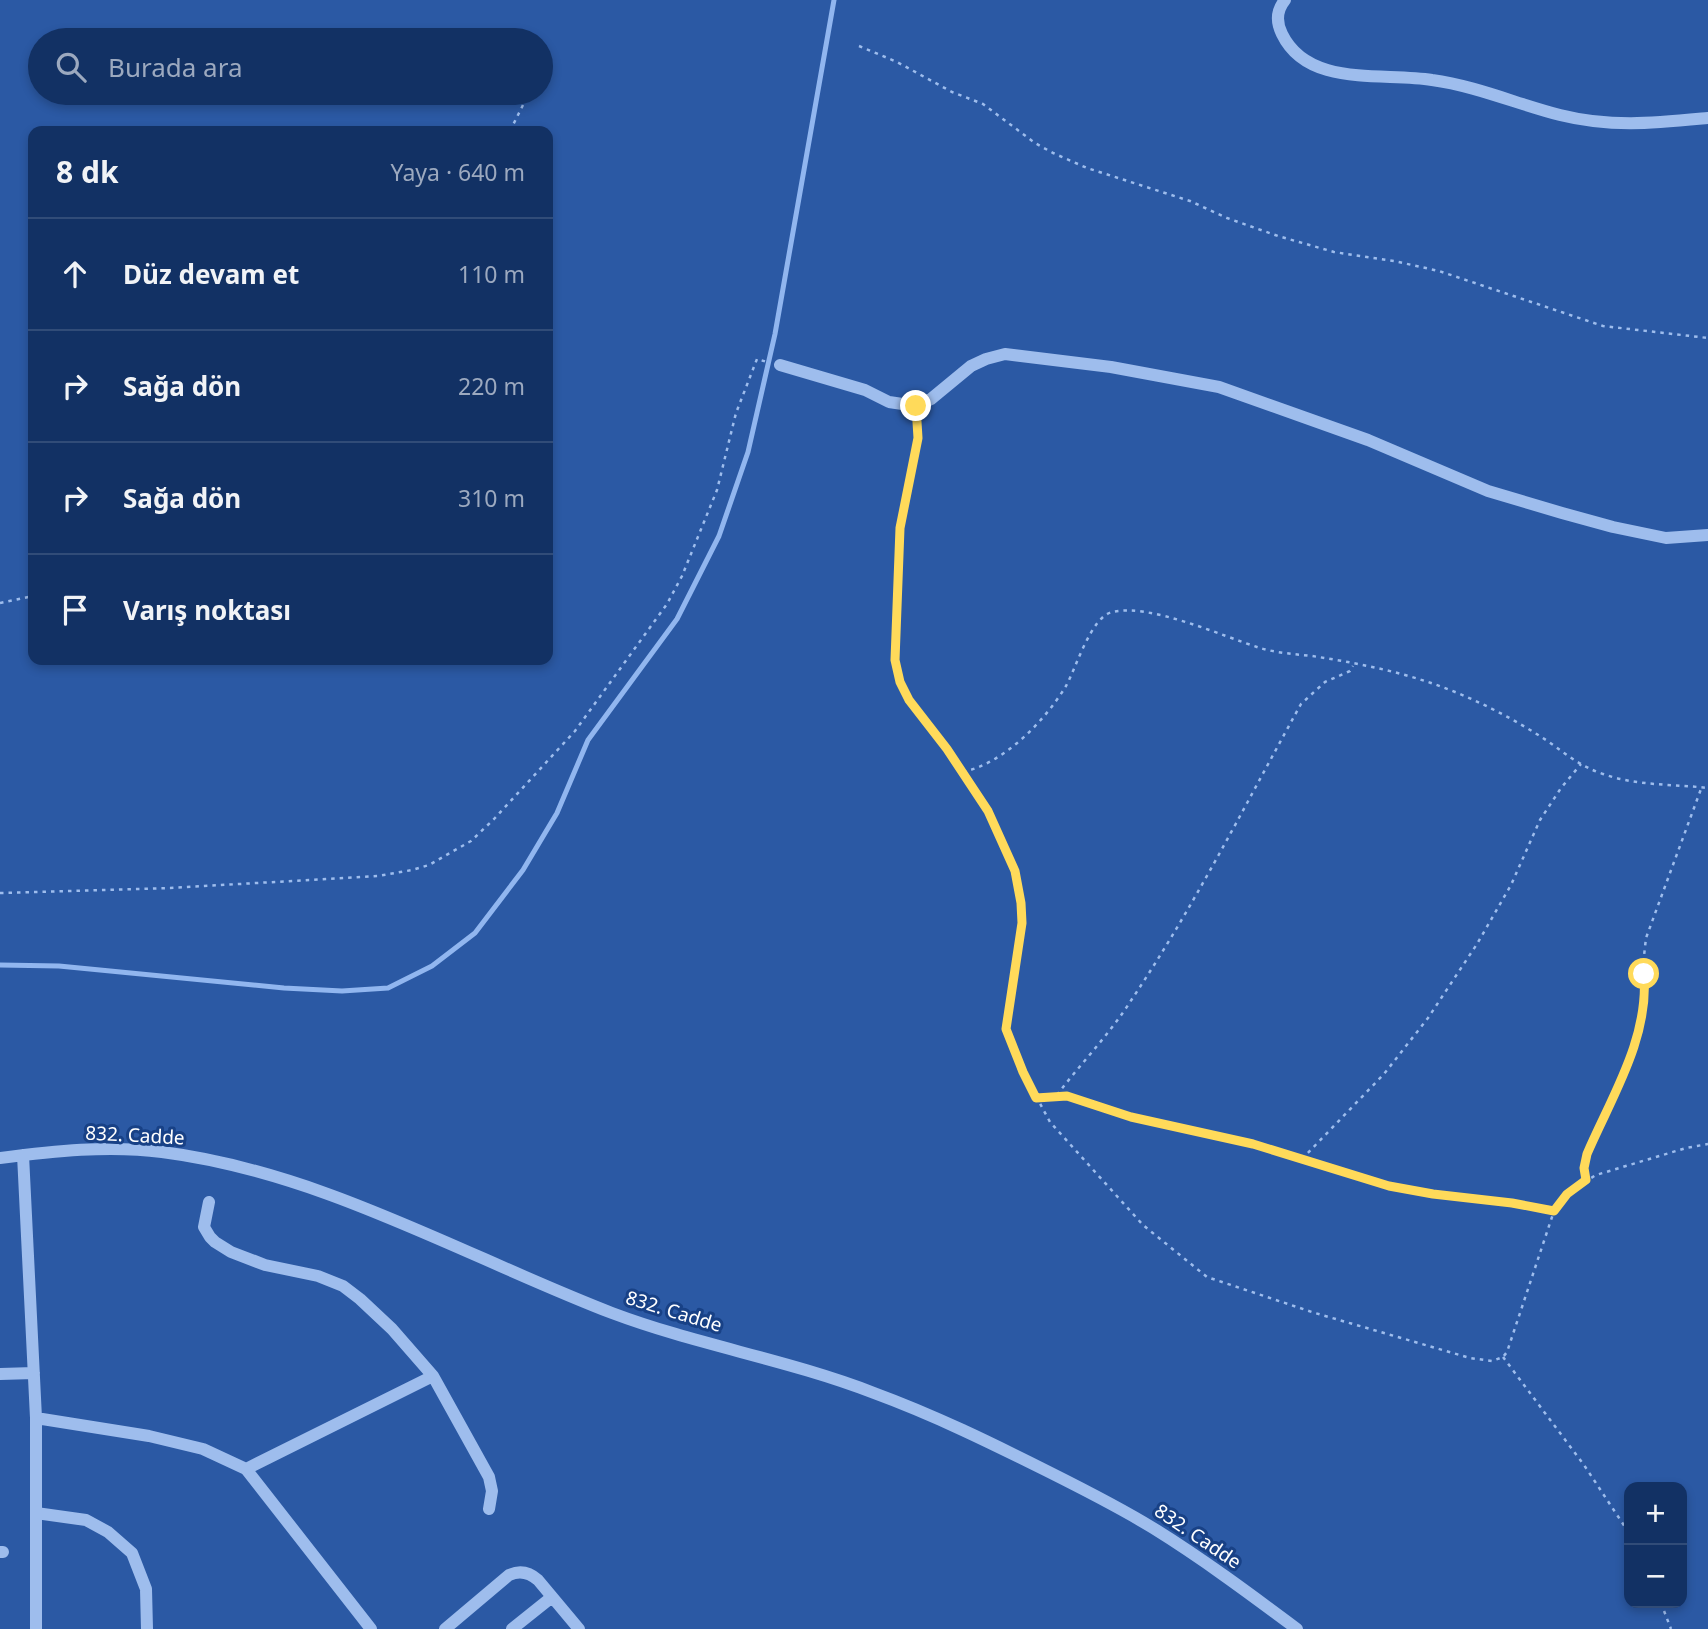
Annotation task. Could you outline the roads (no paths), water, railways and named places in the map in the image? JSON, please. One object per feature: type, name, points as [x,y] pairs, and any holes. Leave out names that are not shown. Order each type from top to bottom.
[{"type":"street","points":[[1285,0],[1277,18],[1279,28],[1287,45],[1313,66],[1357,75],[1432,80],[1463,86],[1593,122],[1626,125],[1708,118]]},
{"type":"street","points":[[780,365],[865,390],[889,402],[916,406],[931,399],[971,366],[1006,354],[1111,366],[1219,387],[1368,440],[1488,491],[1587,520],[1666,538],[1708,536]]},
{"type":"street","name":"832. Cadde","points":[[0,1157],[106,1150],[158,1152],[222,1163],[319,1191],[615,1314],[805,1369],[873,1392],[1018,1457],[1152,1527],[1297,1629]]},
{"type":"street","points":[[23,1155],[36,1418],[36,1629]]},
{"type":"street","points":[[209,1202],[204,1227],[215,1242],[231,1252],[265,1265],[318,1276],[343,1286],[392,1329],[433,1376],[489,1477],[492,1491],[489,1509]]},
{"type":"street","points":[[0,1374],[34,1373]]},
{"type":"street","points":[[246,1469],[433,1376]]},
{"type":"street","points":[[36,1418],[149,1436],[203,1449],[246,1469],[371,1629]]},
{"type":"street","points":[[36,1513],[86,1520],[108,1532],[132,1553],[146,1589],[147,1629]]},
{"type":"street","points":[[445,1629],[514,1573],[524,1572],[534,1576],[579,1629]]},
{"type":"street","points":[[512,1629],[552,1597]]},
{"type":"waterway","points":[[0,965],[59,966],[284,988],[342,991],[388,988],[432,966],[475,933],[523,870],[557,813],[588,740],[677,619],[719,536],[748,452],[775,334],[834,0]]}]
